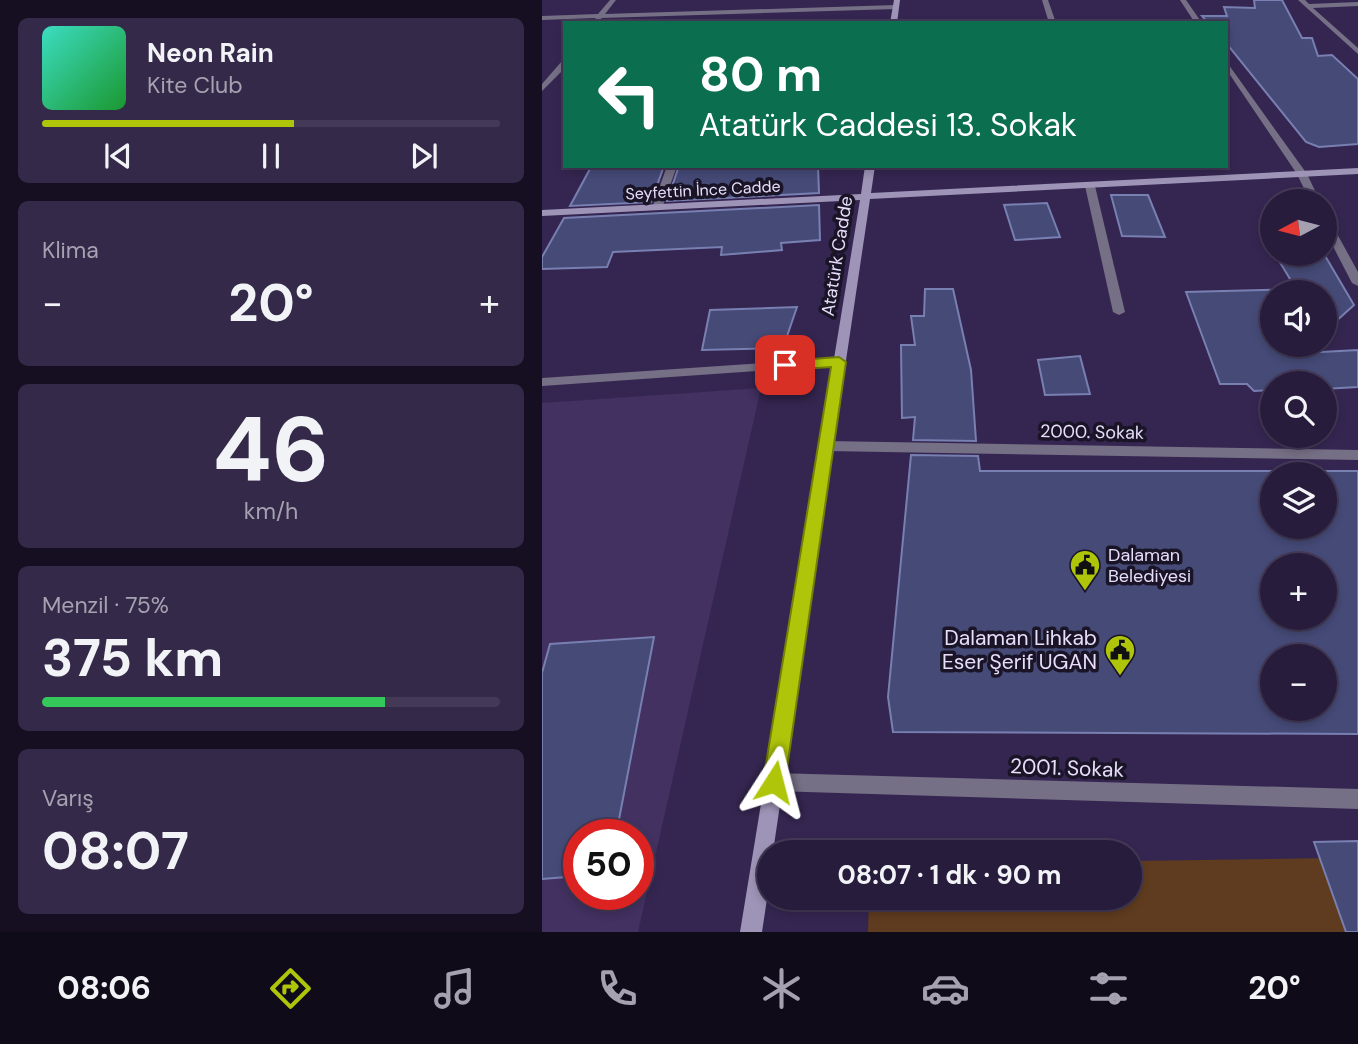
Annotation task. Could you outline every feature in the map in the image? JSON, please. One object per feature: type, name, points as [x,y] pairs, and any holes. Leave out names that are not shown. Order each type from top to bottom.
[{"type":"main road","name":"Atatürk Cadde","points":[[751,932],[870,168]]},
{"type":"main road","name":"Seyfettin İnce Cadde","points":[[542,213],[1358,171]]},
{"type":"street","points":[[598,19],[613,0]]},
{"type":"street","points":[[1045,0],[1053,21]]},
{"type":"street","points":[[1183,0],[1198,21]]},
{"type":"street","points":[[1304,3],[1358,4]]},
{"type":"street","points":[[1304,3],[1358,52]]},
{"type":"street","points":[[542,18],[598,19],[896,4]]},
{"type":"street","points":[[725,21],[728,12]]},
{"type":"street","points":[[542,89],[563,66]]},
{"type":"street","points":[[1228,66],[1302,174],[1309,189]]},
{"type":"street","points":[[657,208],[671,168]]},
{"type":"street","points":[[1090,186],[1119,312]]},
{"type":"street","points":[[1337,243],[1358,283]]},
{"type":"street","points":[[542,382],[839,362]]},
{"type":"street","name":"2000. Sokak","points":[[826,446],[1358,455]]},
{"type":"street","name":"2001. Sokak","points":[[774,782],[1358,799]]},
{"type":"shaded area","points":[[761,388],[654,861],[654,819],[563,819],[563,910],[643,910],[638,932],[542,932],[542,403]]},
{"type":"shaded area","points":[[1331,858],[1356,932],[868,932],[869,910],[1142,910],[1142,861]]},
{"type":"building","points":[[1254,0],[1282,0],[1302,38],[1312,38],[1318,56],[1332,55],[1358,79],[1358,144],[1319,147],[1306,142],[1228,45],[1228,21],[1206,21],[1202,16],[1227,16],[1224,7],[1255,8]]},
{"type":"building","points":[[590,168],[663,168],[651,202],[570,206]]},
{"type":"building","points":[[678,168],[818,168],[819,193],[667,201]]},
{"type":"building","points":[[1111,195],[1148,195],[1165,237],[1122,236]]},
{"type":"building","points":[[1047,203],[1060,237],[1015,240],[1004,205]]},
{"type":"building","points":[[819,205],[820,240],[781,243],[782,250],[721,255],[722,247],[613,252],[607,267],[542,269],[542,257],[564,218]]},
{"type":"building","points":[[1282,266],[1331,266],[1354,305],[1337,320],[1337,280],[1291,280]]},
{"type":"building","points":[[925,289],[953,289],[971,370],[976,441],[913,440],[915,417],[902,418],[901,345],[915,345],[911,316],[924,316]]},
{"type":"building","points":[[1260,290],[1260,357],[1337,357],[1337,351],[1358,350],[1358,387],[1337,388],[1337,371],[1260,371],[1260,391],[1254,391],[1247,384],[1220,384],[1186,292]]},
{"type":"building","points":[[797,307],[783,348],[702,350],[710,310]]},
{"type":"building","points":[[1080,356],[1090,394],[1045,395],[1038,360]]},
{"type":"building","name":"Dalaman Belediyesi","points":[[911,455],[978,456],[980,471],[1260,471],[1260,539],[1337,539],[1337,471],[1358,471],[1358,734],[893,732],[888,697]]},
{"type":"building","points":[[654,637],[619,819],[563,819],[563,877],[542,879],[542,673],[550,644]]},
{"type":"building","points":[[1358,841],[1358,932],[1346,932],[1314,842]]},
{"type":"place","name":"Dalaman Belediyesi","points":[[1085,592]]},
{"type":"place","name":"Dalaman Lihkab Eser Şerif UGAN","points":[[1120,677]]},
{"type":"route","points":[[774,782],[839,362],[785,365]]}]
